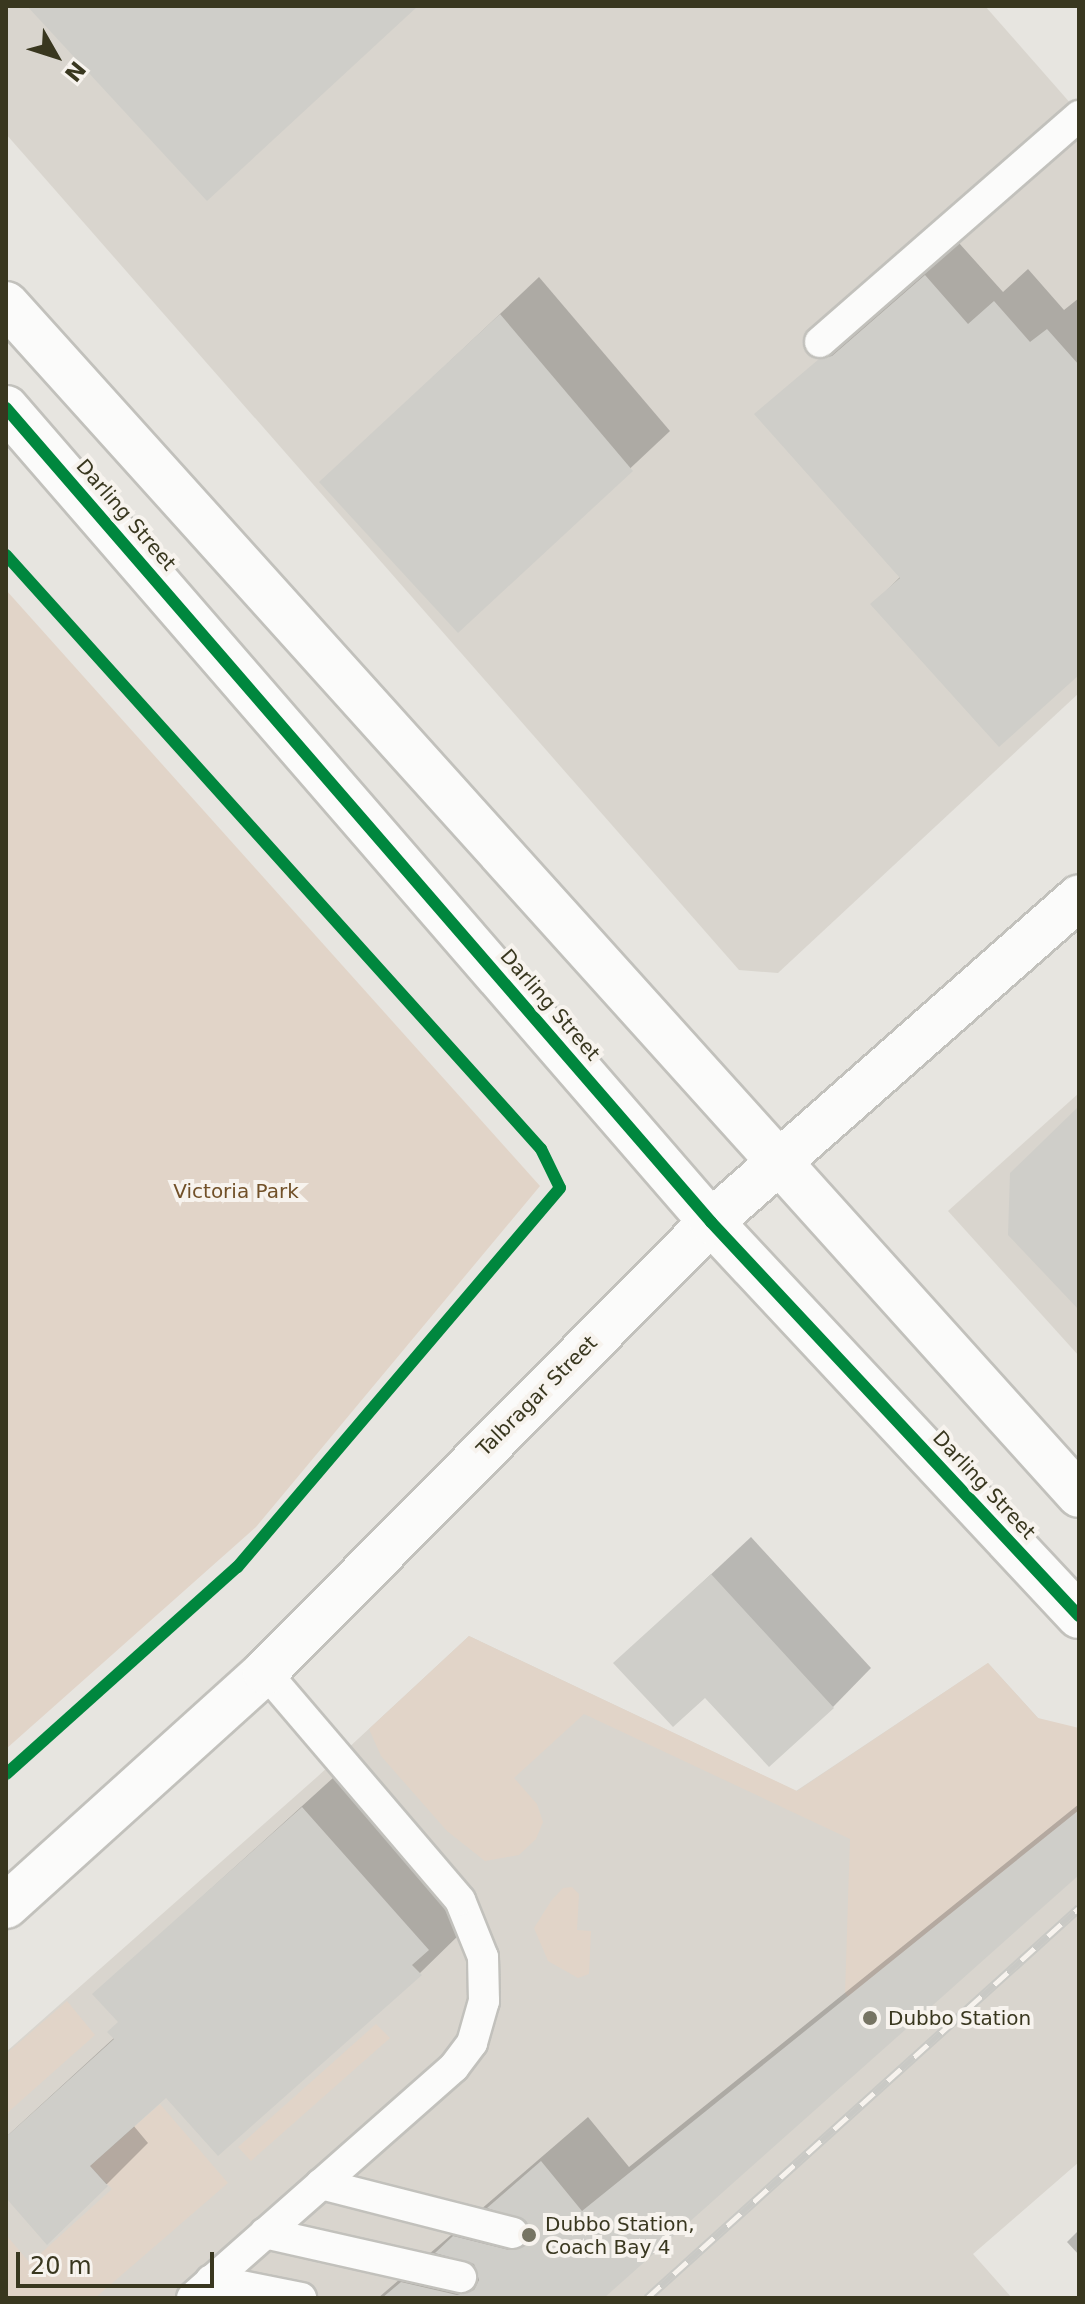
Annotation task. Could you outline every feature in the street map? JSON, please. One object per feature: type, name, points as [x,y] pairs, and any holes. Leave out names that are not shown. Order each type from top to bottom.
[{"type":"street","points":[[6,304],[1079,1495]]},
{"type":"street","name":"Darling Street","points":[[6,408],[711,1222],[1079,1616]]},
{"type":"street","name":"Talbragar Street","points":[[6,1906],[265,1672],[711,1222],[1079,897]]},
{"type":"lane","points":[[820,342],[1079,116]]},
{"type":"lane","points":[[201,2289],[454,2067],[472,2043],[484,2001],[483,1957],[472,1923],[441,1876],[265,1672]]},
{"type":"lane","points":[[321,2184],[513,2233]]},
{"type":"lane","points":[[265,2233],[461,2277]]},
{"type":"lane","points":[[201,2289],[301,2298]]},
{"type":"shaded area","points":[[6,6],[985,6],[1079,113],[1079,693],[778,973],[739,970],[6,134]]},
{"type":"shaded area","points":[[1079,1093],[1079,1356],[948,1211]]},
{"type":"shaded area","points":[[469,1636],[796,1791],[988,1663],[1038,1718],[1079,1748],[1079,2162],[973,2254],[1012,2298],[6,2298],[6,2052],[317,1777]]},
{"type":"green space","name":"Victoria Park","points":[[6,590],[540,1186],[256,1527],[6,1749]]},
{"type":"green space","points":[[469,1636],[797,1791],[988,1663],[1038,1718],[1079,1728],[1079,1811],[855,2004],[845,1993],[850,1839],[584,1714],[514,1778],[537,1804],[543,1822],[536,1839],[519,1855],[485,1861],[447,1831],[381,1756],[369,1729]]},
{"type":"green space","points":[[572,1887],[579,1894],[577,1930],[591,1931],[589,1974],[578,1978],[548,1961],[534,1928],[563,1888]]},
{"type":"green space","points":[[67,2001],[95,2035],[6,2114],[6,2054]]},
{"type":"green space","points":[[376,2024],[390,2038],[251,2161],[238,2147]]},
{"type":"green space","points":[[160,2104],[228,2183],[95,2298],[6,2298],[6,2235],[30,2263],[112,2189],[90,2166]]},
{"type":"building","points":[[27,6],[418,6],[207,201]]},
{"type":"building","points":[[925,275],[968,324],[994,301],[1030,342],[1047,329],[1079,365],[1079,675],[999,747],[870,604],[900,578],[754,414],[819,359],[832,356]]},
{"type":"building","points":[[500,314],[633,471],[458,633],[319,482]]},
{"type":"building","points":[[1079,1106],[1079,1310],[1008,1235],[1010,1173]]},
{"type":"building","points":[[711,1574],[834,1708],[769,1767],[705,1698],[673,1727],[613,1663]]},
{"type":"building","points":[[302,1807],[429,1950],[412,1965],[422,1975],[218,2156],[166,2098],[90,2166],[108,2186],[47,2245],[6,2198],[6,2137],[114,2039],[107,2032],[118,2022],[92,1994]]},
{"type":"building","name":"Dubbo Station","points":[[1079,1810],[1079,1875],[604,2298],[382,2298],[401,2282],[457,2295],[474,2290],[479,2280],[474,2264],[435,2253],[453,2236],[509,2250],[525,2246],[531,2237],[526,2221],[487,2208],[541,2161],[582,2211]]},
{"type":"railway","points":[[647,2298],[1079,1908]]},
{"type":"cycle path","points":[[6,408],[711,1222],[1079,1616]]},
{"type":"cycle path","points":[[6,555],[541,1149],[560,1188],[237,1567],[6,1774]]},
{"type":"place","name":"Dubbo Station","points":[[870,2018]]},
{"type":"place","name":"Dubbo Station, Coach Bay 4","points":[[529,2235]]}]
